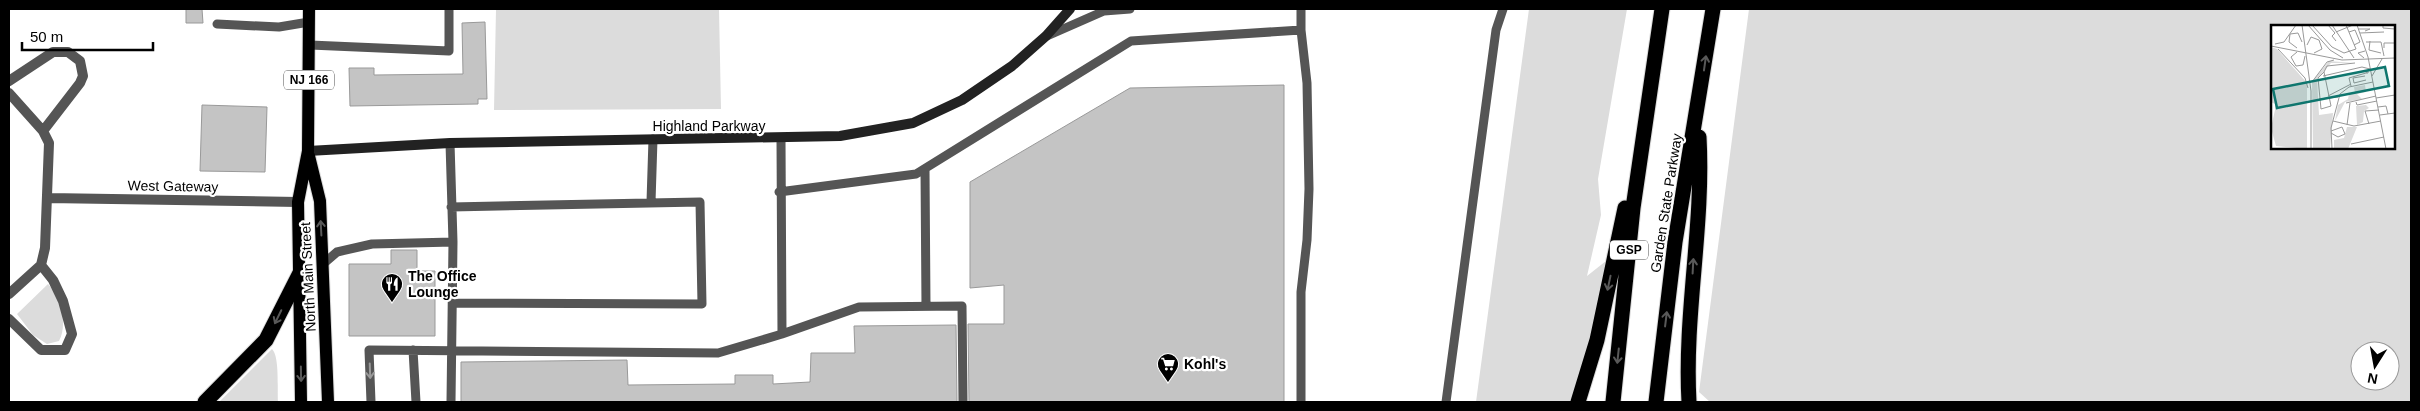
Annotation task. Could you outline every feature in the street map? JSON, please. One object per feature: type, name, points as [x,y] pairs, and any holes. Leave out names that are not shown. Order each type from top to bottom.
[{"type":"highway","name":"Garden State Parkway","points":[[1613,402],[1647,98],[1662,9]]},
{"type":"highway","name":"Garden State Parkway","points":[[1656,402],[1675,242],[1698,112],[1713,9]]},
{"type":"highway","points":[[1578,402],[1597,340],[1647,98]]},
{"type":"highway","points":[[1689,402],[1688,332],[1698,211],[1700,157],[1698,112]]},
{"type":"highway","points":[[205,402],[266,340],[300,273]]},
{"type":"main road","name":"North Main Street","points":[[301,402],[298,202],[308,151],[309,9]]},
{"type":"main road","name":"North Main Street","points":[[308,151],[320,201],[328,402]]},
{"type":"street","name":"Highland Parkway","points":[[308,151],[450,143],[653,139],[781,139],[840,136],[913,122],[962,100],[1012,66],[1046,36],[1070,9]]},
{"type":"street","points":[[9,81],[53,52],[68,52],[80,62],[82,76],[80,83],[43,131]]},
{"type":"street","points":[[9,93],[43,131],[49,144],[45,248],[41,265],[9,294]]},
{"type":"street","name":"West Gateway","points":[[48,198],[194,196],[298,202]]},
{"type":"street","points":[[9,319],[41,350],[65,350],[72,334],[63,301],[53,280],[41,265]]},
{"type":"lane","points":[[310,45],[449,51],[449,9]]},
{"type":"lane","points":[[1046,36],[1104,11],[1130,9]]},
{"type":"lane","points":[[1300,402],[1301,292],[1307,240],[1309,188],[1307,83],[1301,30],[1301,9]]},
{"type":"lane","points":[[1446,402],[1496,30],[1503,9]]},
{"type":"lane","points":[[216,24],[279,27],[309,22]]},
{"type":"lane","points":[[780,192],[916,174],[1130,41],[1301,30]]},
{"type":"lane","points":[[651,202],[653,139]]},
{"type":"lane","points":[[781,139],[782,334]]},
{"type":"lane","points":[[450,143],[453,242],[451,402]]},
{"type":"lane","points":[[924,169],[926,306]]},
{"type":"lane","points":[[452,206],[700,202],[702,304],[453,303]]},
{"type":"lane","points":[[323,264],[337,252],[372,244],[453,242]]},
{"type":"lane","points":[[371,402],[369,350],[452,349],[718,353],[782,334],[859,307],[962,306],[963,402]]},
{"type":"lane","points":[[413,350],[416,402]]},
{"type":"shaded area","points":[[496,9],[719,9],[721,109],[494,110]]},
{"type":"shaded area","points":[[1529,9],[1627,9],[1598,179],[1601,215],[1587,276],[1606,261],[1594,324],[1570,402],[1476,402]]},
{"type":"shaded area","points":[[1749,9],[2411,9],[2411,402],[1710,402],[1699,392]]},
{"type":"shaded area","points":[[48,284],[60,304],[63,327],[59,341],[47,344],[33,335],[17,314]]},
{"type":"shaded area","points":[[272,349],[275,353],[277,366],[278,402],[219,402]]},
{"type":"building","points":[[186,9],[202,9],[203,23],[186,23]]},
{"type":"building","points":[[485,22],[487,99],[478,99],[478,104],[350,106],[349,68],[374,68],[374,75],[463,74],[462,23]]},
{"type":"building","points":[[1284,85],[1284,402],[969,402],[968,324],[1004,324],[1004,285],[970,288],[970,182],[1130,88]]},
{"type":"building","points":[[202,105],[267,107],[265,172],[200,171]]},
{"type":"building","name":"The Office Lounge","points":[[391,250],[417,250],[417,271],[435,271],[435,336],[349,336],[349,264],[391,264]]},
{"type":"building","points":[[956,325],[957,402],[461,402],[461,362],[627,360],[628,385],[735,384],[735,375],[773,375],[773,384],[810,382],[811,353],[855,353],[854,326]]},
{"type":"place","name":"The Office Lounge","points":[[392,303]]},
{"type":"place","name":"Kohl's","points":[[1168,383]]}]
